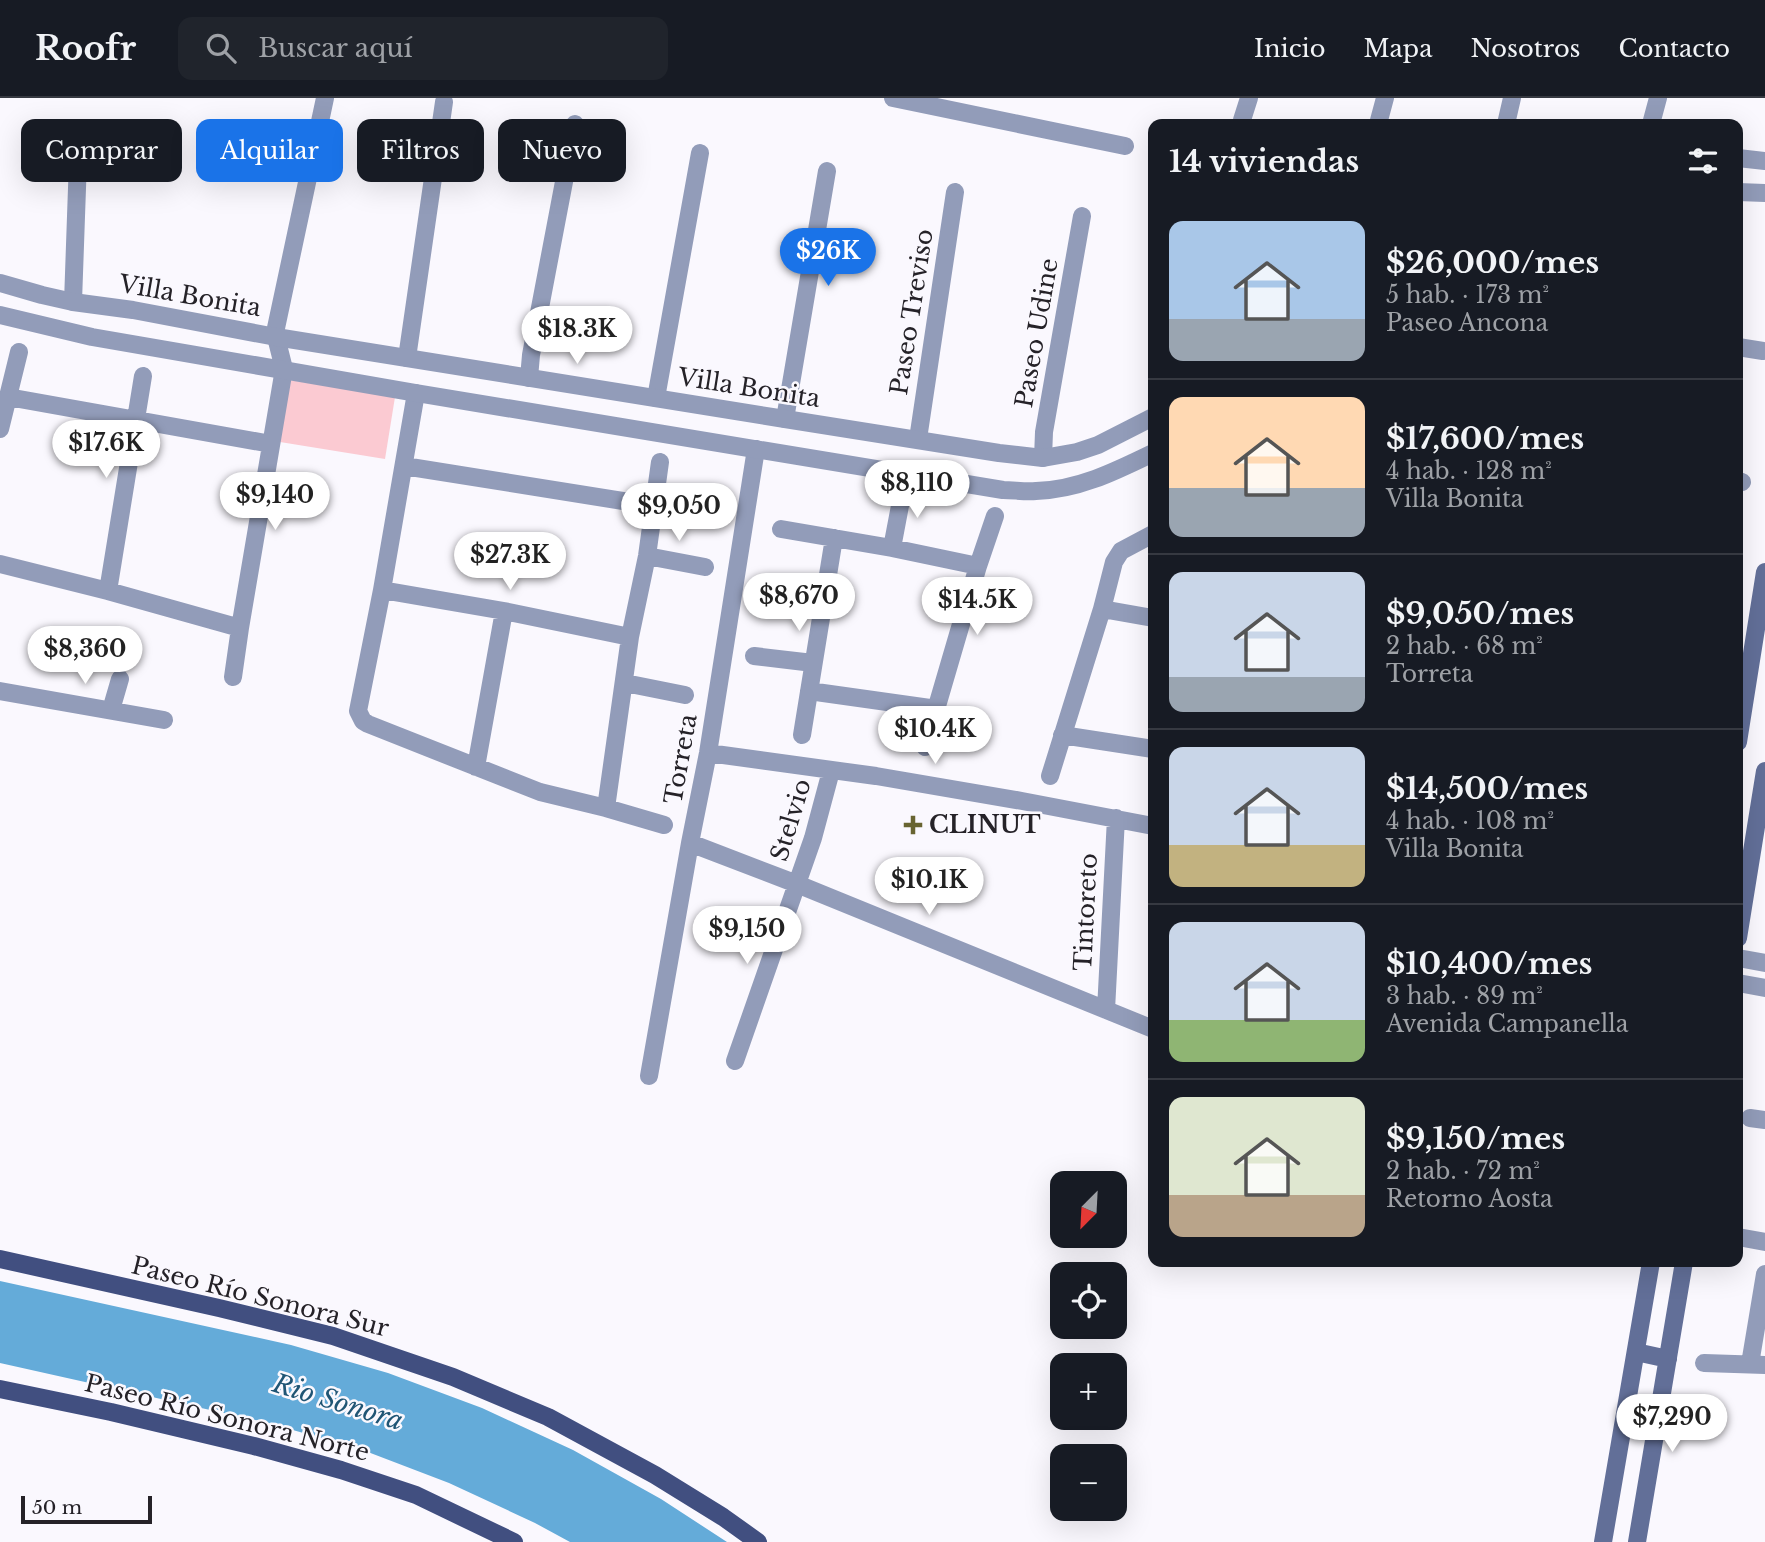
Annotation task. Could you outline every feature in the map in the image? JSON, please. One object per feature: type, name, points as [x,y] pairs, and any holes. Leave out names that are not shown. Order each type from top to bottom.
[{"type":"main road","points":[[1743,711],[1765,572]]},
{"type":"main road","points":[[1743,913],[1761,825],[1765,771]]},
{"type":"main road","name":"Paseo Río Sonora Sur","points":[[0,1259],[334,1336],[453,1377],[548,1417],[644,1469],[723,1517],[758,1542]]},
{"type":"main road","points":[[1603,1542],[1650,1267]]},
{"type":"main road","points":[[1637,1542],[1683,1267]]},
{"type":"main road","points":[[1636,1352],[1668,1359]]},
{"type":"main road","name":"Paseo Río Sonora Norte","points":[[0,1389],[254,1446],[341,1470],[416,1495],[514,1542]]},
{"type":"street","points":[[233,677],[284,369],[276,328],[325,98]]},
{"type":"street","points":[[893,98],[972,106],[1125,146]]},
{"type":"street","points":[[1242,119],[1249,98]]},
{"type":"street","points":[[1379,119],[1385,98]]},
{"type":"street","points":[[1507,119],[1512,98]]},
{"type":"street","points":[[1652,119],[1658,98]]},
{"type":"street","points":[[407,358],[444,102]]},
{"type":"street","points":[[656,398],[700,153]]},
{"type":"street","points":[[1743,159],[1765,161]]},
{"type":"street","points":[[785,419],[827,171]]},
{"type":"street","points":[[73,302],[77,182]]},
{"type":"street","points":[[529,378],[564,182]]},
{"type":"street","name":"Paseo Treviso","points":[[918,439],[955,192]]},
{"type":"street","points":[[1743,192],[1765,194]]},
{"type":"street","name":"Paseo Udine","points":[[1043,458],[1044,432],[1082,216]]},
{"type":"street","name":"Villa Bonita","points":[[0,283],[73,302],[134,310],[276,337],[999,453],[1043,458],[1077,452],[1098,445],[1148,420]]},
{"type":"street","points":[[0,315],[92,337],[1003,489],[1034,491],[1076,486],[1117,471],[1148,456]]},
{"type":"street","points":[[1743,348],[1763,351]]},
{"type":"street","points":[[0,429],[19,352]]},
{"type":"street","points":[[107,591],[143,376]]},
{"type":"street","points":[[416,393],[358,711],[360,717],[368,724],[540,792],[664,825]]},
{"type":"street","points":[[8,397],[271,444]]},
{"type":"street","name":"Torreta","points":[[649,1076],[708,753],[756,449]]},
{"type":"street","points":[[606,808],[630,637],[647,556],[660,462]]},
{"type":"street","points":[[404,467],[654,506]]},
{"type":"street","points":[[892,548],[906,474]]},
{"type":"street","points":[[925,747],[995,516]]},
{"type":"street","points":[[782,529],[978,566]]},
{"type":"street","points":[[1050,776],[1114,562],[1118,554],[1148,537]]},
{"type":"street","points":[[802,735],[834,538]]},
{"type":"street","points":[[647,556],[705,567]]},
{"type":"street","points":[[0,564],[240,628]]},
{"type":"street","points":[[382,590],[630,637]]},
{"type":"street","points":[[1102,609],[1148,617]]},
{"type":"street","points":[[477,766],[504,611]]},
{"type":"street","points":[[754,656],[813,663]]},
{"type":"street","points":[[111,710],[121,679]]},
{"type":"street","points":[[625,683],[685,695]]},
{"type":"street","points":[[0,691],[164,720]]},
{"type":"street","points":[[809,691],[937,709]]},
{"type":"street","points":[[1062,735],[1148,748]]},
{"type":"street","points":[[708,753],[889,778],[1148,825]]},
{"type":"street","name":"Stelvio","points":[[735,1061],[813,838],[831,771]]},
{"type":"street","name":"Tintoreto","points":[[1105,1010],[1116,818]]},
{"type":"street","points":[[690,843],[1148,1027]]},
{"type":"street","points":[[1743,959],[1765,963]]},
{"type":"street","points":[[1743,984],[1765,988]]},
{"type":"street","points":[[1743,1238],[1765,1242]]},
{"type":"street","points":[[1704,1363],[1758,1365],[1765,1274]]},
{"type":"shaded area","points":[[290,380],[395,397],[385,459],[280,442]]},
{"type":"water","name":"Rio Sonora","points":[[0,1281],[291,1345],[388,1373],[482,1408],[573,1450],[661,1499],[727,1542],[570,1542],[449,1483],[360,1449],[268,1423],[0,1363]]},
{"type":"place","name":"CLINUT","points":[[913,825]]}]
